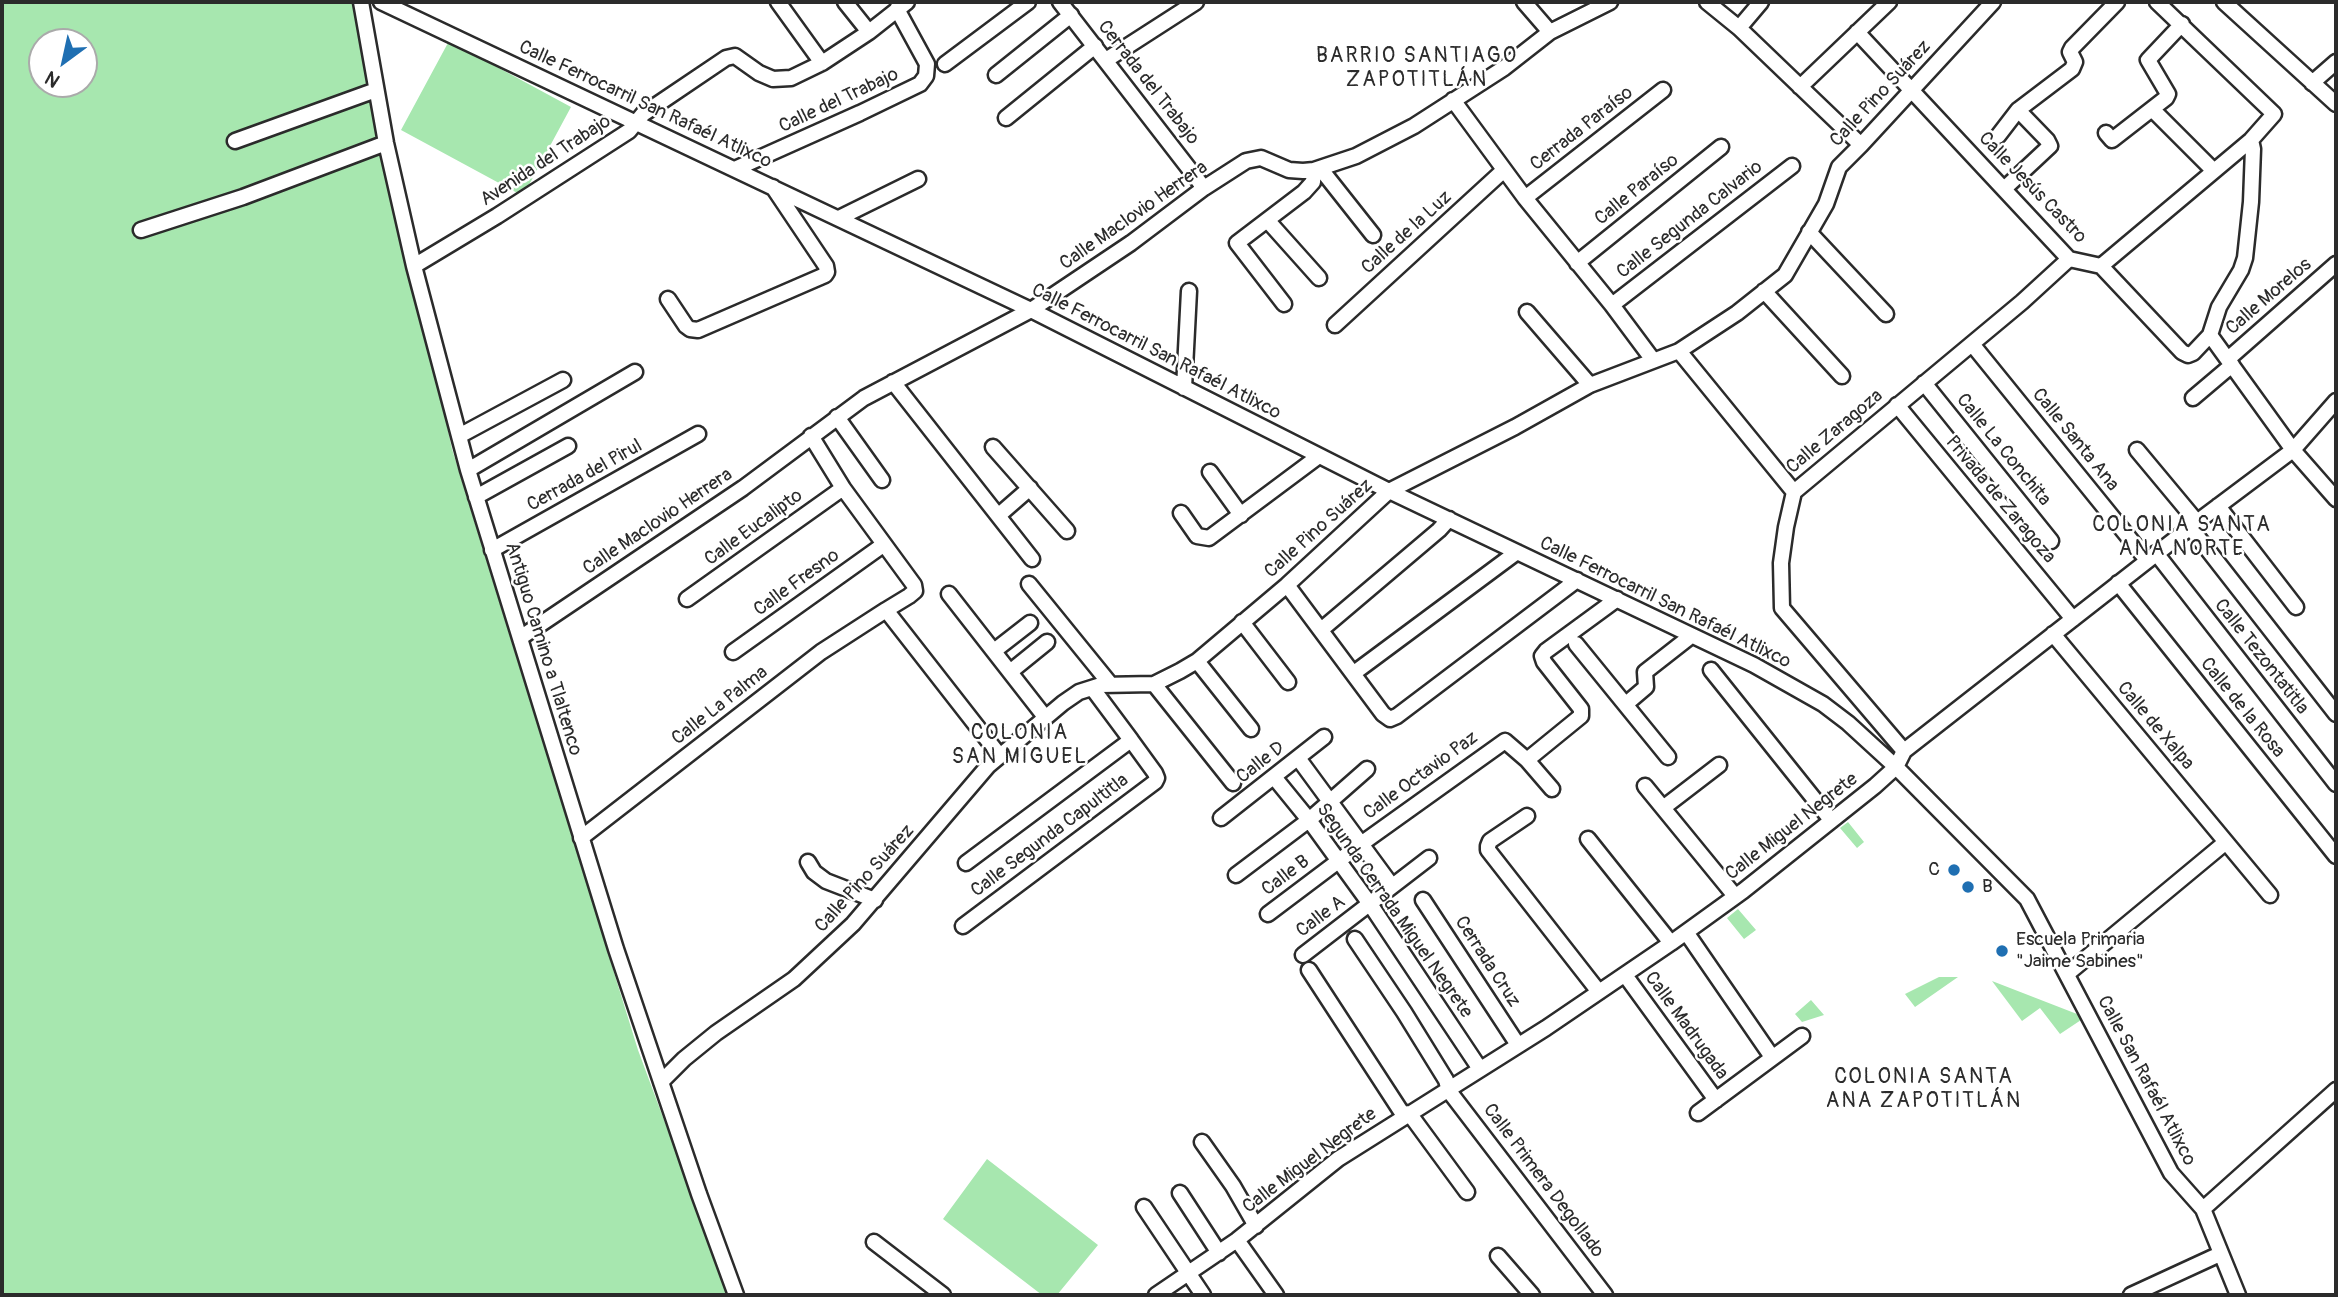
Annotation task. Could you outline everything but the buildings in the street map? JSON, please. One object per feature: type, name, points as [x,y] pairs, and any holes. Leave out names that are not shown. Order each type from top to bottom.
[{"type":"street","name":"Antiguo Camino a Tlaltenco","points":[[360,2],[386,143],[414,266],[468,470],[581,838],[661,1082],[736,1295]]},
{"type":"street","name":"Calle Ferrocarril San Rafaél Atlixco","points":[[381,2],[1031,310],[1389,491],[1754,665],[1823,704],[1896,767]]},
{"type":"street","points":[[778,2],[822,63]]},
{"type":"street","points":[[845,2],[869,32]]},
{"type":"street","points":[[946,64],[1028,2]]},
{"type":"street","points":[[1106,60],[1196,2]]},
{"type":"street","points":[[1524,2],[1550,32]]},
{"type":"street","name":"Calle Maclovio Herrera","points":[[520,638],[743,488],[837,417],[893,382],[1031,310],[1246,161],[1261,158],[1289,170],[1317,169],[1356,156],[1384,143],[1454,100],[1504,68],[1550,32],[1610,2]]},
{"type":"street","points":[[1707,2],[1861,145]]},
{"type":"street","points":[[1738,28],[1761,2]]},
{"type":"street","points":[[1800,87],[1889,2]]},
{"type":"street","name":"Calle Pino Suárez","points":[[661,1082],[716,1033],[794,979],[853,925],[988,766],[1079,692],[1111,685],[1154,684],[1197,660],[1287,585],[1389,491],[1515,427],[1590,385],[1679,351],[1737,313],[1785,275],[1826,204],[1839,166],[1993,2]]},
{"type":"street","points":[[1998,136],[2018,110],[2072,69],[2075,62],[2070,52],[2072,48],[2117,2]]},
{"type":"street","points":[[2157,2],[2274,114],[2251,140],[2101,266],[2182,352],[2188,355],[2210,335],[2219,307],[2245,258],[2251,202],[2251,140]]},
{"type":"street","points":[[2224,2],[2336,104]]},
{"type":"street","name":"Avenida del Trabajo","points":[[414,266],[629,131],[652,108],[726,58],[735,56],[759,73],[773,79],[791,78],[822,63],[902,6]]},
{"type":"street","name":"Calle del Trabajo","points":[[735,169],[920,84],[926,76],[927,64],[902,6]]},
{"type":"street","points":[[996,75],[1067,6]]},
{"type":"street","name":"Cerrada del Trabajo","points":[[1067,6],[1204,188]]},
{"type":"street","points":[[2106,133],[2112,139],[2153,110],[2168,94],[2148,60],[2182,24]]},
{"type":"street","name":"Calle Jesús Castro","points":[[1857,32],[2069,260],[2101,266]]},
{"type":"street","points":[[1006,118],[1095,46]]},
{"type":"street","points":[[2312,83],[2336,62]]},
{"type":"street","points":[[235,141],[376,90]]},
{"type":"street","name":"Cerrada Paraíso","points":[[1525,198],[1663,90]]},
{"type":"street","points":[[1454,100],[1525,198],[1653,360]]},
{"type":"street","points":[[2004,189],[2050,146],[2048,140],[2018,110]]},
{"type":"street","points":[[2153,110],[2214,171]]},
{"type":"street","points":[[141,230],[243,197],[386,143]]},
{"type":"street","name":"Calle Paraíso","points":[[1577,263],[1721,147]]},
{"type":"street","name":"Calle Segunda Calvario","points":[[1612,305],[1791,166]]},
{"type":"street","points":[[1284,303],[1237,243],[1304,192],[1314,182],[1317,169]]},
{"type":"street","points":[[1317,169],[1373,235]]},
{"type":"street","name":"Calle de la Luz","points":[[1335,325],[1504,170]]},
{"type":"street","points":[[839,218],[918,179]]},
{"type":"street","points":[[668,299],[686,326],[698,330],[822,277],[827,272],[826,266],[773,187]]},
{"type":"street","points":[[1268,221],[1318,278]]},
{"type":"street","points":[[1809,232],[1886,314]]},
{"type":"street","name":"Calle Zaragoza","points":[[1904,751],[1782,608],[1781,563],[1794,492],[2069,260]]},
{"type":"street","name":"Calle Morelos","points":[[2193,398],[2336,264]]},
{"type":"street","points":[[1184,388],[1189,291]]},
{"type":"street","points":[[1764,291],[1842,376]]},
{"type":"street","points":[[1527,312],[1590,385]]},
{"type":"street","points":[[2210,335],[2293,450],[2336,499]]},
{"type":"street","name":"Calle Santa Ana","points":[[1972,344],[2151,557]]},
{"type":"street","points":[[1679,351],[1794,492]]},
{"type":"street","points":[[468,470],[635,372]]},
{"type":"street","points":[[459,436],[563,380]]},
{"type":"street","points":[[893,382],[1032,559]]},
{"type":"street","name":"Calle La Conchita","points":[[1924,383],[2051,541]]},
{"type":"street","name":"Calle Miguel Negrete","points":[[1156,1295],[1256,1226],[1338,1159],[1406,1114],[1449,1091],[1625,975],[1735,896],[1896,767],[1904,751],[2193,524],[2293,450],[2336,401]]},
{"type":"street","name":"Privada de Zaragoza","points":[[1897,405],[2073,619]]},
{"type":"street","points":[[837,417],[882,480]]},
{"type":"street","name":"Cerrada del Pirul","points":[[492,550],[698,434]]},
{"type":"street","points":[[811,436],[883,545]]},
{"type":"street","points":[[476,497],[568,446]]},
{"type":"street","points":[[993,447],[1067,531]]},
{"type":"street","points":[[2137,450],[2336,714]]},
{"type":"street","points":[[1181,513],[1198,536],[1209,538],[1319,456]]},
{"type":"street","points":[[1210,472],[1241,515]]},
{"type":"street","name":"Calle Eucalipto","points":[[687,599],[843,488]]},
{"type":"street","points":[[999,515],[1030,488]]},
{"type":"street","points":[[2218,506],[2296,607]]},
{"type":"street","points":[[1321,630],[1449,519]]},
{"type":"street","name":"Calle La Palma","points":[[581,838],[821,652],[915,591],[914,584],[883,545]]},
{"type":"street","name":"Calle Fresno","points":[[733,652],[883,545]]},
{"type":"street","points":[[1354,673],[1517,552]]},
{"type":"street","name":"Calle Tezontatitla","points":[[2151,557],[2336,784]]},
{"type":"street","points":[[1287,585],[1390,719],[1577,580]]},
{"type":"street","points":[[1029,583],[1111,685]]},
{"type":"street","name":"Calle de la Rosa","points":[[2118,583],[2336,856]]},
{"type":"street","points":[[948,594],[1045,717]]},
{"type":"street","points":[[1552,789],[1527,760],[1581,716],[1581,709],[1542,656],[1617,599]]},
{"type":"street","points":[[886,610],[1000,756]]},
{"type":"street","points":[[995,651],[1030,622]]},
{"type":"street","points":[[1242,622],[1288,682]]},
{"type":"street","name":"Calle de Xalpa","points":[[2053,634],[2270,895]]},
{"type":"street","points":[[1626,704],[1646,687],[1645,672],[1691,636]]},
{"type":"street","points":[[1010,672],[1047,642]]},
{"type":"street","points":[[1576,644],[1668,757]]},
{"type":"street","points":[[1197,660],[1251,729]]},
{"type":"street","points":[[1711,670],[1831,820]]},
{"type":"street","points":[[1154,684],[1233,783]]},
{"type":"street","points":[[967,863],[1131,740],[1093,689]]},
{"type":"street","name":"Calle D","points":[[1221,818],[1324,737]]},
{"type":"street","name":"Calle Segunda Capultitla","points":[[962,926],[1155,782],[1155,773],[1131,740]]},
{"type":"street","name":"Calle Octavio Paz","points":[[1361,844],[1505,741],[1527,760]]},
{"type":"street","points":[[1298,758],[1392,886]]},
{"type":"street","points":[[1663,808],[1719,765]]},
{"type":"street","name":"Calle San Rafaél Atlixco","points":[[1896,767],[2024,895],[2171,1173],[2203,1209],[2238,1295]]},
{"type":"street","points":[[1236,875],[1309,820],[1367,769]]},
{"type":"street","name":"Segunda Cerrada Miguel Negrete","points":[[1274,777],[1370,904],[1480,1069]]},
{"type":"street","points":[[1645,786],[1735,896]]},
{"type":"street","points":[[1527,816],[1490,841],[1488,850],[1599,992]]},
{"type":"street","points":[[1588,839],[1671,943]]},
{"type":"street","points":[[2067,974],[2226,842]]},
{"type":"street","name":"Calle B","points":[[1268,914],[1361,844]]},
{"type":"street","name":"Calle A","points":[[1303,955],[1429,858]]},
{"type":"street","points":[[808,862],[814,872],[826,881],[875,900]]},
{"type":"street","name":"Cerrada Cruz","points":[[1423,900],[1518,1045]]},
{"type":"street","points":[[1686,932],[1772,1057]]},
{"type":"street","name":"Calle Primera Degollado","points":[[1355,939],[1404,1012],[1446,1080],[1449,1091],[1605,1295]]},
{"type":"street","points":[[1309,970],[1406,1114],[1467,1192]]},
{"type":"street","name":"Calle Madrugada","points":[[1625,975],[1716,1100]]},
{"type":"street","points":[[1699,1113],[1801,1036]]},
{"type":"street","points":[[2203,1209],[2336,1090]]},
{"type":"street","points":[[1202,1142],[1233,1186],[1256,1226]]},
{"type":"street","points":[[1181,1193],[1219,1253]]},
{"type":"street","points":[[1144,1207],[1203,1295]]},
{"type":"street","name":"Calle Miguel Negrete","points":[[1237,1240],[1276,1295]]},
{"type":"street","points":[[874,1242],[943,1295]]},
{"type":"street","points":[[2131,1295],[2220,1254]]},
{"type":"street","points":[[1498,1256],[1532,1295]]},
{"type":"green space","points":[[2,2],[356,2],[452,449],[638,1050],[729,1295],[2,1295]]},
{"type":"green space","points":[[449,41],[571,107],[523,196],[401,130]]},
{"type":"green space","points":[[1848,822],[1864,842],[1857,848],[1840,828]]},
{"type":"green space","points":[[1738,909],[1756,930],[1744,939],[1727,918]]},
{"type":"green space","points":[[1939,977],[1958,977],[1915,1007],[1905,994]]},
{"type":"green space","points":[[1992,981],[2077,1014],[2081,1020],[2060,1034],[2040,1008],[2022,1021]]},
{"type":"green space","points":[[1811,1000],[1824,1015],[1802,1022],[1795,1014]]},
{"type":"green space","points":[[987,1159],[1098,1245],[1057,1295],[1042,1295],[943,1219]]},
{"type":"place","name":"C","points":[[1954,870]]},
{"type":"place","name":"B","points":[[1968,887]]},
{"type":"place","name":"Escuela Primaria \"Jaime Sabines\"","points":[[2002,951]]},
{"type":"district","name":"BARRIO SANTIAGO ZAPOTITLÁN","points":[[1417,69]]},
{"type":"district","name":"COLONIA SANTA ANA NORTE","points":[[2182,538]]},
{"type":"district","name":"COLONIA SAN MIGUEL","points":[[1020,746]]},
{"type":"district","name":"COLONIA SANTA ANA ZAPOTITLÁN","points":[[1924,1090]]}]
